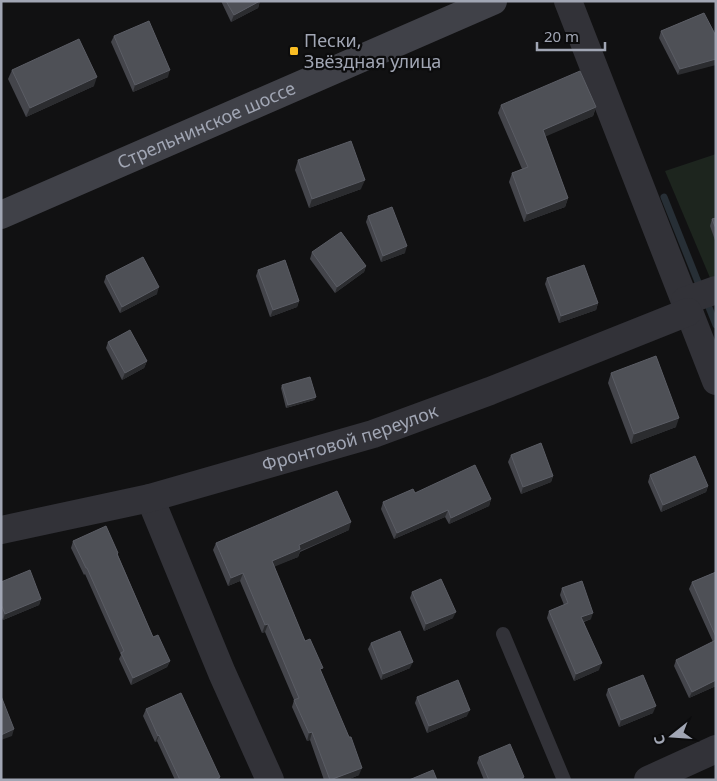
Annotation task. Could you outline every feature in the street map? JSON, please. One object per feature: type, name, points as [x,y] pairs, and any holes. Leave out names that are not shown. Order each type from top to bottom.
[{"type":"main road","name":"Стрельнинское шоссе","points":[[1,215],[493,1]]},
{"type":"street","points":[[568,1],[716,381]]},
{"type":"street","name":"Фронтовой переулок","points":[[1,530],[150,498],[373,434],[490,391],[687,307],[716,290]]},
{"type":"street","points":[[150,498],[222,673],[270,780]]},
{"type":"street","points":[[648,780],[716,749]]},
{"type":"lane","points":[[503,634],[564,780]]},
{"type":"shaded area","points":[[716,154],[716,292],[665,171]]},
{"type":"building","points":[[226,1],[260,1],[234,15]]},
{"type":"building","points":[[704,13],[716,36],[716,59],[680,69],[661,31]]},
{"type":"building","points":[[149,21],[170,70],[135,85],[114,36]]},
{"type":"building","points":[[79,39],[97,77],[30,108],[12,70]]},
{"type":"building","points":[[580,71],[596,107],[543,130],[568,198],[527,214],[512,173],[528,167],[501,105]]},
{"type":"building","points":[[351,141],[365,180],[312,199],[298,160]]},
{"type":"building","points":[[392,207],[407,246],[383,256],[368,216]]},
{"type":"building","points":[[716,218],[716,229],[712,219]]},
{"type":"building","points":[[341,232],[366,266],[337,287],[312,252]]},
{"type":"building","points":[[143,257],[159,287],[122,307],[106,276]]},
{"type":"building","points":[[285,260],[299,301],[273,310],[258,270]]},
{"type":"building","points":[[584,265],[598,303],[561,316],[547,278]]},
{"type":"building","points":[[130,330],[147,361],[125,373],[108,342]]},
{"type":"building","points":[[656,356],[679,418],[634,434],[611,373]]},
{"type":"building","points":[[310,377],[316,397],[288,405],[282,385]]},
{"type":"building","points":[[541,443],[553,476],[523,487],[511,455]]},
{"type":"building","points":[[695,456],[708,486],[663,505],[650,475]]},
{"type":"building","points":[[475,465],[491,499],[451,518],[448,510],[397,533],[383,502],[413,489],[415,493]]},
{"type":"building","points":[[337,491],[351,522],[299,545],[300,549],[272,561],[305,641],[310,639],[323,668],[320,669],[349,737],[351,737],[362,768],[330,780],[312,732],[309,733],[294,700],[299,698],[268,624],[265,625],[243,573],[231,578],[216,543]]},
{"type":"building","points":[[106,526],[153,637],[158,635],[170,661],[133,678],[121,653],[124,651],[73,541]]},
{"type":"building","points":[[30,570],[41,599],[5,614],[1,604],[1,582]]},
{"type":"building","points":[[716,572],[716,637],[692,582]]},
{"type":"building","points":[[441,579],[456,612],[426,624],[412,592]]},
{"type":"building","points":[[582,581],[593,613],[581,617],[602,663],[576,674],[549,611],[568,603],[562,588]]},
{"type":"building","points":[[400,631],[413,662],[383,674],[371,643]]},
{"type":"building","points":[[716,640],[716,680],[692,692],[676,660]]},
{"type":"building","points":[[643,675],[656,706],[621,720],[608,689]]},
{"type":"building","points":[[458,680],[470,710],[429,726],[417,697]]},
{"type":"building","points":[[181,693],[220,777],[215,780],[180,780],[146,709]]},
{"type":"building","points":[[1,696],[14,729],[1,735]]},
{"type":"building","points":[[510,744],[524,777],[518,780],[489,780],[479,757]]},
{"type":"building","points":[[433,770],[437,780],[409,780]]},
{"type":"waterway","points":[[664,197],[698,282]]},
{"type":"waterway","points":[[708,305],[716,325]]},
{"type":"place","name":"Пески, Звёздная улица","points":[[294,51]]}]
